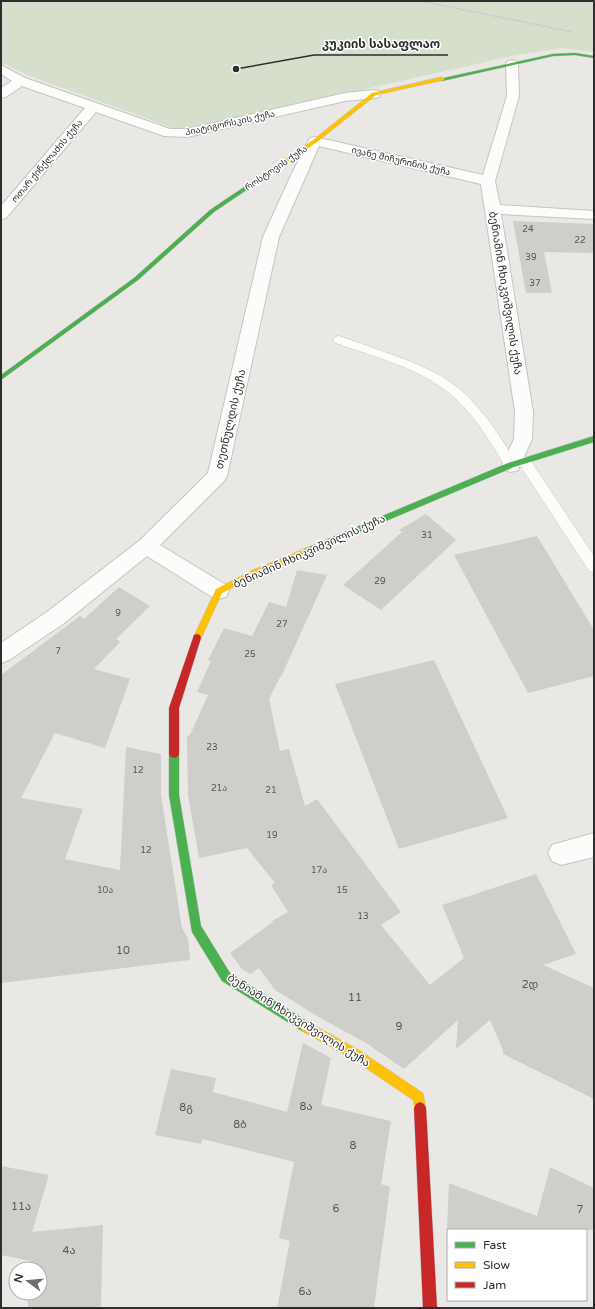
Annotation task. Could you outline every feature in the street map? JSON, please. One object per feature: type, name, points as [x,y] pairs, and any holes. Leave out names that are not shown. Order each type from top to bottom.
[{"type":"street","name":"როსტოვის ქუჩა","points":[[1,378],[136,279],[212,211],[315,141],[374,94],[553,55],[575,54],[594,56]]},
{"type":"street","name":"ბენიამინ ჩხიკვიშვილის ქუჩა","points":[[430,1308],[419,1097],[355,1054],[311,1030],[226,977],[196,928],[174,795],[174,708],[195,642],[219,591],[256,572],[517,463],[523,439],[524,412],[488,181],[512,96],[512,64]]},
{"type":"street","name":"პიატიგორსკის ქუჩა","points":[[1,70],[21,81],[169,133],[187,133],[345,97],[374,94]]},
{"type":"street","points":[[1,94],[21,81]]},
{"type":"street","name":"ოთარ ქინქლაძის ქუჩა","points":[[1,215],[93,107]]},
{"type":"street","name":"ივანე მიჩურინის ქუჩა","points":[[315,141],[488,181]]},
{"type":"street","name":"თეთნულდის ქუჩა","points":[[1,654],[55,618],[146,546],[217,476],[271,237],[299,173],[315,141]]},
{"type":"street","points":[[493,209],[594,215]]},
{"type":"street","points":[[517,463],[594,439]]},
{"type":"street","points":[[146,546],[219,591]]},
{"type":"street","points":[[561,853],[594,844]]},
{"type":"lane","points":[[340,340],[434,377],[460,396],[517,463],[594,567]]},
{"type":"path","points":[[421,1],[573,32]]},
{"type":"green space","points":[[1,1],[594,1],[594,52],[562,48],[507,57],[181,131],[27,75],[1,62]]},
{"type":"building","points":[[513,221],[594,224],[594,253],[544,252],[552,293],[526,293]]},
{"type":"building","points":[[426,514],[456,540],[381,610],[343,585],[402,532],[399,530]]},
{"type":"building","points":[[537,536],[594,630],[594,676],[528,693],[454,555]]},
{"type":"building","points":[[297,570],[327,575],[281,677],[269,699],[280,751],[289,749],[305,806],[317,799],[401,912],[381,925],[430,985],[464,958],[442,905],[536,874],[576,954],[543,965],[594,988],[594,1099],[503,1054],[503,1050],[490,1020],[456,1049],[458,1020],[404,1069],[366,1043],[322,1019],[275,990],[259,968],[250,974],[242,969],[230,953],[273,922],[272,921],[288,912],[271,885],[275,883],[247,848],[199,858],[188,795],[187,736],[190,735],[208,695],[197,692],[211,661],[208,660],[224,628],[252,636],[269,602],[286,607]]},
{"type":"building","points":[[119,587],[150,606],[116,639],[120,642],[94,669],[130,679],[105,748],[55,733],[21,798],[83,809],[65,859],[120,870],[126,747],[161,754],[161,795],[182,928],[188,939],[190,960],[1,983],[1,675],[80,616],[84,619]]},
{"type":"building","points":[[434,660],[508,818],[399,849],[335,684]]},
{"type":"building","points":[[303,1043],[331,1058],[321,1105],[391,1121],[381,1184],[390,1187],[374,1308],[277,1308],[290,1241],[279,1238],[294,1162],[202,1139],[201,1144],[155,1135],[171,1069],[216,1078],[213,1092],[287,1112]]},
{"type":"building","points":[[1,1166],[49,1175],[32,1232],[103,1225],[101,1308],[28,1308],[28,1301],[48,1301],[48,1261],[31,1261],[1,1255]]},
{"type":"building","points":[[550,1167],[594,1188],[594,1230],[447,1229],[449,1183],[537,1216]]},
{"type":"traffic: fast","points":[[442,79],[553,55],[575,54],[594,57]]},
{"type":"traffic: fast","points":[[1,378],[136,279],[212,211],[270,172]]},
{"type":"traffic: fast","points":[[307,551],[511,465],[594,439]]},
{"type":"traffic: fast","points":[[174,754],[174,795],[196,928],[226,977],[306,1027]]},
{"type":"traffic: slow","points":[[270,172],[315,141],[374,94],[442,79]]},
{"type":"traffic: slow","points":[[197,638],[219,591],[256,572],[307,551]]},
{"type":"traffic: slow","points":[[306,1027],[355,1054],[419,1097],[420,1108]]},
{"type":"traffic: jam","points":[[174,754],[174,708],[197,638]]},
{"type":"traffic: jam","points":[[420,1108],[430,1308]]},
{"type":"place","name":"კუკიის სასაფლაო","points":[[236,69]]}]
